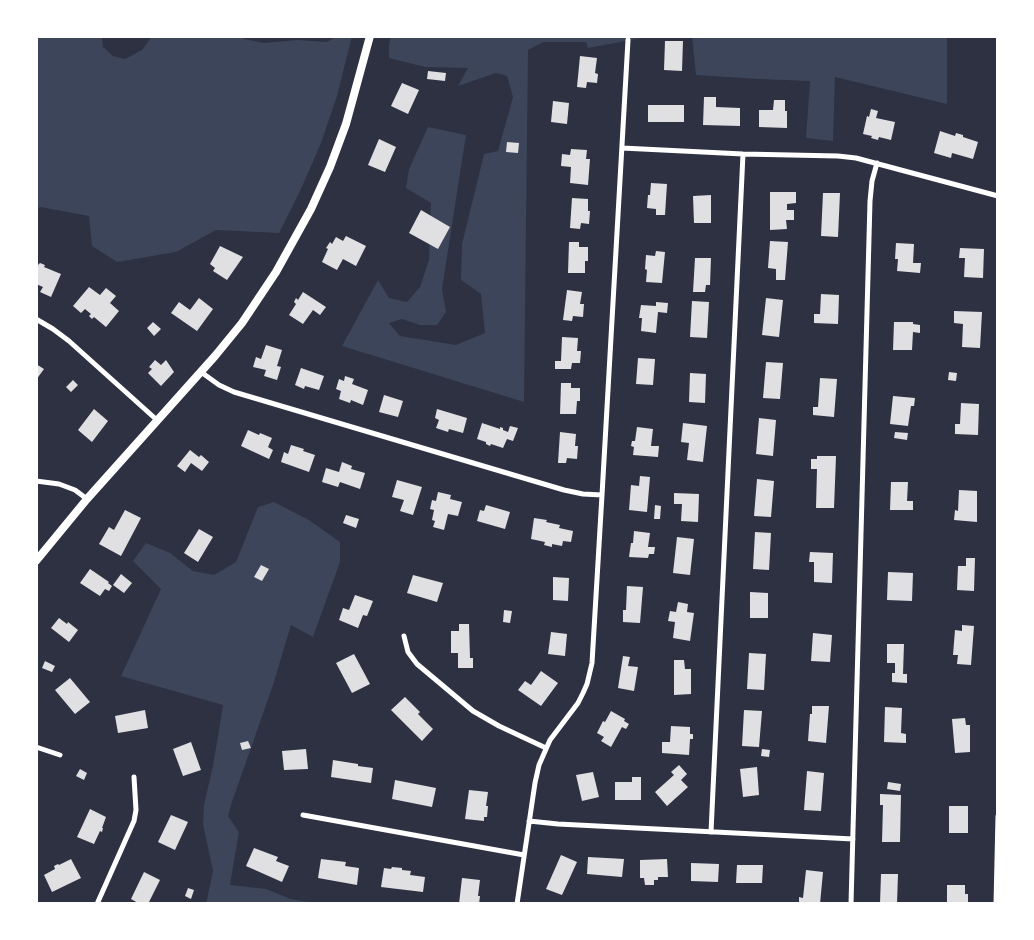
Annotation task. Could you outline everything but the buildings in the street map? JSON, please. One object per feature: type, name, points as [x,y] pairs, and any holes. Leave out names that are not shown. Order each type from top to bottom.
[{"type":"street","points":[[36,561],[87,499],[201,372],[242,323],[265,289],[311,209],[330,167],[346,124],[370,36]]},
{"type":"street","points":[[517,904],[529,821],[542,756],[555,733],[578,703],[590,674],[593,652],[628,40]]},
{"type":"street","points":[[622,148],[743,154],[848,156],[998,196]]},
{"type":"street","points":[[711,832],[743,154]]},
{"type":"street","points":[[852,904],[870,201],[872,181],[877,163]]},
{"type":"street","points":[[36,319],[53,328],[158,421]]},
{"type":"street","points":[[201,372],[218,385],[234,392],[564,490],[602,495]]},
{"type":"street","points":[[36,481],[59,484],[75,490],[87,499]]},
{"type":"street","points":[[404,636],[408,652],[417,664],[473,711],[498,726],[546,748]]},
{"type":"street","points":[[36,747],[60,755]]},
{"type":"street","points":[[97,904],[134,821],[136,810],[134,777]]},
{"type":"street","points":[[303,815],[524,856]]},
{"type":"street","points":[[996,904],[998,816]]},
{"type":"street","points":[[529,821],[853,839]]},
{"type":"shaded area","points":[[36,36],[102,36],[103,47],[113,56],[125,59],[142,50],[150,36],[241,36],[244,39],[264,43],[298,40],[327,42],[337,36],[352,36],[337,96],[321,143],[279,233],[216,230],[176,252],[117,262],[92,246],[89,216],[40,207],[36,210]]},
{"type":"shaded area","points":[[391,36],[652,36],[588,48],[586,42],[543,42],[528,50],[524,402],[342,346],[378,280],[389,298],[407,302],[420,287],[429,260],[431,203],[406,188],[409,169],[428,127],[466,135],[442,289],[446,312],[437,325],[420,325],[402,319],[389,323],[400,336],[456,345],[485,333],[481,294],[461,280],[462,244],[484,154],[498,151],[513,97],[507,76],[496,73],[458,86],[468,68],[425,67],[389,58]]},
{"type":"shaded area","points":[[692,36],[947,36],[947,104],[835,77],[833,141],[806,138],[810,81],[696,75]]},
{"type":"shaded area","points":[[274,502],[309,520],[340,542],[340,562],[313,637],[291,625],[273,685],[228,816],[239,832],[230,885],[266,889],[291,899],[319,904],[206,904],[213,871],[203,824],[204,805],[213,766],[223,705],[121,676],[161,589],[133,561],[146,543],[170,553],[193,571],[214,575],[236,562],[258,507]]}]
